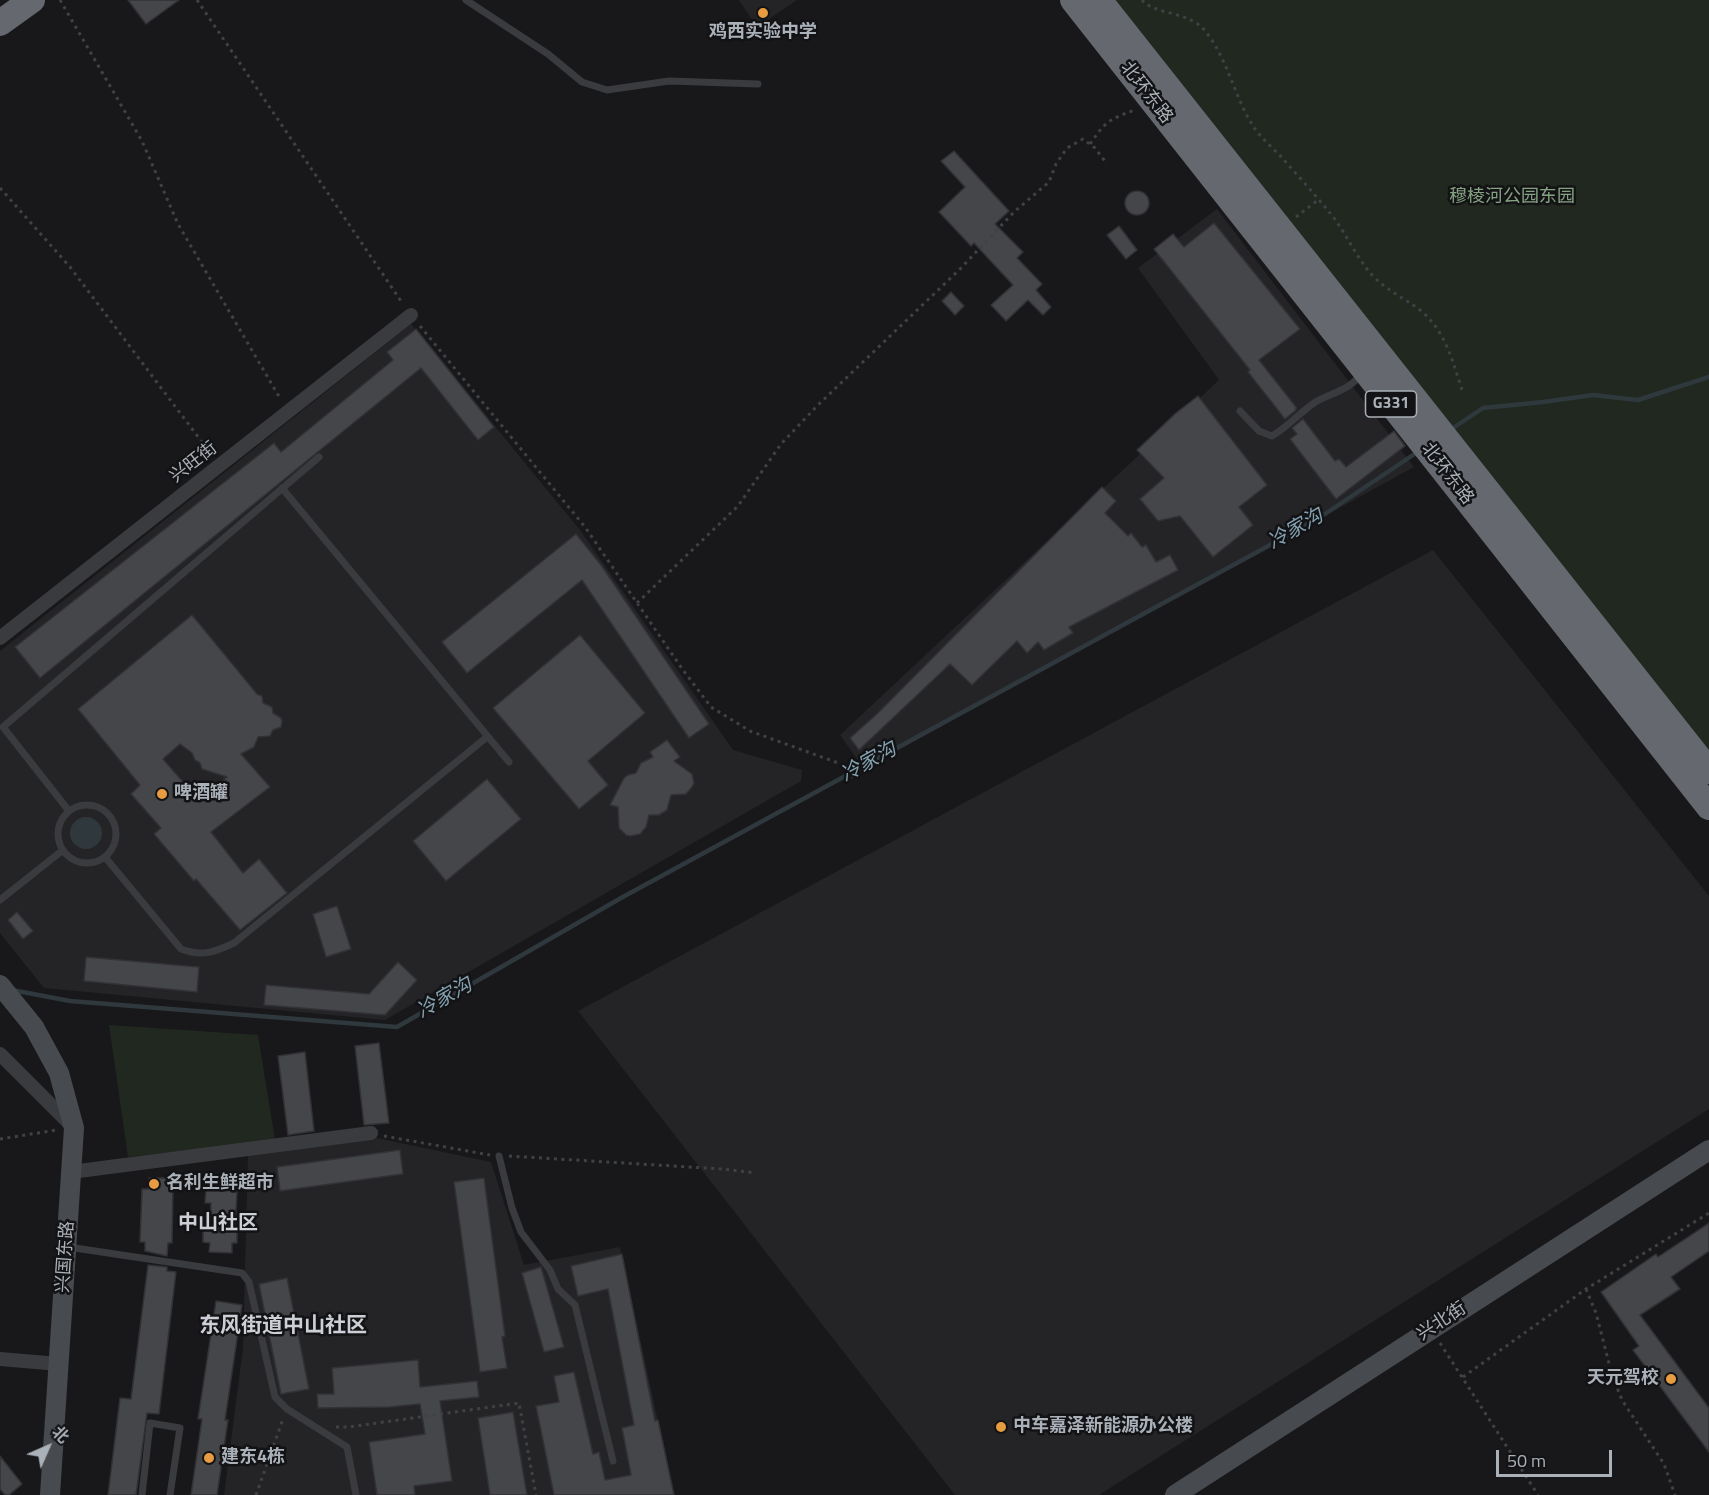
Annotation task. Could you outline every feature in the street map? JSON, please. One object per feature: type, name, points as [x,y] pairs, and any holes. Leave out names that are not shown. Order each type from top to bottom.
[{"type":"highway","points":[[0,24],[32,0]]},
{"type":"highway","name":"北环东路","points":[[1073,0],[1709,807]]},
{"type":"highway","name":"北环东路","points":[[1099,0],[1709,771]]},
{"type":"street","name":"兴旺街","points":[[0,638],[411,315]]},
{"type":"street","name":"兴国东路","points":[[0,985],[34,1027],[58,1073],[74,1128],[50,1495]]},
{"type":"street","points":[[0,1054],[74,1128]]},
{"type":"street","points":[[71,1172],[371,1133]]},
{"type":"street","name":"兴北街","points":[[1175,1495],[1709,1150]]},
{"type":"street","points":[[0,1359],[59,1364]]},
{"type":"lane","points":[[466,0],[548,54],[582,82],[607,90],[669,81],[758,84]]},
{"type":"lane","points":[[1240,411],[1259,431],[1272,436],[1317,401],[1342,390],[1357,379],[1364,369]]},
{"type":"lane","points":[[69,811],[3,727],[319,457]]},
{"type":"lane","points":[[282,488],[509,762]]},
{"type":"lane","points":[[105,857],[181,949],[194,954],[213,953],[234,943],[487,737]]},
{"type":"lane","points":[[82,805],[92,805],[109,814],[116,832],[115,841],[105,857],[87,863],[77,861],[63,850],[58,831],[60,822],[69,811],[82,805]]},
{"type":"lane","points":[[0,900],[63,850]]},
{"type":"lane","points":[[499,1156],[512,1209],[521,1232],[550,1270],[558,1289],[575,1305],[613,1461]]},
{"type":"lane","points":[[66,1246],[242,1273],[249,1282],[275,1397],[286,1409],[347,1448],[356,1495]]},
{"type":"lane","points":[[142,1495],[150,1424],[180,1428],[170,1495]]},
{"type":"path","points":[[60,0],[142,141],[178,224],[288,412]]},
{"type":"path","points":[[197,0],[411,315],[585,527],[711,707],[750,731],[841,764],[854,779]]},
{"type":"path","points":[[1142,0],[1161,10],[1183,15],[1205,30],[1222,57],[1239,104],[1256,131],[1334,218],[1371,273],[1388,291],[1419,309],[1437,326],[1447,346],[1463,393]]},
{"type":"path","points":[[1090,144],[1102,126],[1114,117],[1138,109]]},
{"type":"path","points":[[637,603],[738,506],[781,444],[818,405],[959,270],[1014,213],[1049,182],[1056,164],[1067,148],[1083,139],[1107,164]]},
{"type":"path","points":[[0,188],[70,267],[219,466]]},
{"type":"path","points":[[1280,229],[1318,200]]},
{"type":"path","points":[[0,1139],[74,1128]]},
{"type":"path","points":[[371,1133],[484,1155],[722,1168],[756,1173]]},
{"type":"path","points":[[1463,1377],[1586,1289],[1709,1213]]},
{"type":"path","points":[[1586,1289],[1596,1313],[1612,1375],[1622,1400],[1664,1464],[1675,1495]]},
{"type":"path","points":[[1431,1330],[1538,1495]]},
{"type":"path","points":[[316,1428],[349,1427],[519,1402],[536,1495]]},
{"type":"path","points":[[256,1495],[286,1409]]},
{"type":"shaded area","name":"鸡西实验中学","points":[[739,0],[797,0],[757,27]]},
{"type":"shaded area","points":[[1217,209],[1414,467],[864,769],[840,735],[1219,380],[1138,268]]},
{"type":"shaded area","points":[[411,324],[580,530],[733,750],[802,770],[801,781],[385,1020],[44,988],[0,933],[0,651]]},
{"type":"shaded area","points":[[1433,550],[1709,896],[1709,1109],[1099,1495],[955,1495],[578,1011]]},
{"type":"shaded area","points":[[86,817],[98,821],[102,833],[98,845],[86,849],[74,845],[70,833],[74,821]]},
{"type":"shaded area","points":[[372,1137],[491,1162],[524,1265],[620,1247],[674,1495],[224,1495],[243,1348],[248,1154]]},
{"type":"green space","name":"穆棱河公园东园","points":[[1104,0],[1709,0],[1709,762]]},
{"type":"green space","points":[[109,1025],[258,1035],[275,1140],[128,1157]]},
{"type":"building","points":[[128,0],[179,0],[146,24]]},
{"type":"building","points":[[954,151],[1009,211],[995,224],[1023,252],[1017,258],[1042,284],[1036,290],[1051,307],[1043,315],[1028,300],[1006,321],[991,305],[1013,285],[974,243],[971,246],[939,212],[965,187],[941,161]]},
{"type":"building","points":[[1137,191],[1145,195],[1149,203],[1145,211],[1137,215],[1129,211],[1125,203],[1129,195]]},
{"type":"building","points":[[1214,223],[1300,329],[1259,360],[1296,407],[1296,410],[1285,419],[1248,372],[1250,370],[1154,249],[1173,234],[1184,247]]},
{"type":"building","points":[[1119,226],[1137,250],[1126,259],[1107,235]]},
{"type":"building","points":[[951,292],[964,306],[955,315],[942,301]]},
{"type":"building","points":[[416,329],[494,427],[478,440],[421,368],[40,678],[15,647],[274,443],[281,452],[393,360],[387,352]]},
{"type":"building","points":[[1198,396],[1267,485],[1239,507],[1253,525],[1213,557],[1180,516],[1158,521],[1140,499],[1164,478],[1137,450],[1176,413]]},
{"type":"building","points":[[1303,419],[1335,461],[1339,459],[1346,467],[1394,431],[1405,446],[1336,499],[1290,439],[1297,434],[1292,428]]},
{"type":"building","points":[[1102,487],[1116,501],[1105,513],[1128,536],[1131,533],[1142,547],[1146,545],[1156,562],[1170,555],[1178,570],[1069,627],[1073,633],[1044,650],[1038,642],[1027,653],[1017,641],[972,685],[950,664],[859,750],[850,738],[878,713]]},
{"type":"building","points":[[576,534],[601,565],[709,724],[689,738],[582,580],[467,673],[442,642]]},
{"type":"building","points":[[192,615],[257,694],[262,696],[263,703],[272,707],[273,713],[282,721],[281,727],[273,730],[270,736],[258,737],[254,747],[241,754],[270,787],[211,832],[243,873],[259,859],[287,893],[240,930],[154,834],[161,828],[131,794],[140,785],[78,709]],"holes":[[[180,744],[192,753],[202,769],[227,777],[202,798],[200,795],[197,798],[163,759]]]},
{"type":"building","points":[[580,635],[645,713],[588,761],[608,785],[579,809],[493,708]]},
{"type":"building","points":[[667,740],[680,757],[674,761],[692,774],[694,783],[686,794],[671,795],[667,810],[659,815],[649,815],[646,827],[640,834],[626,835],[619,828],[618,807],[610,805],[624,778],[636,773],[641,763],[653,757],[650,752]]},
{"type":"building","points":[[487,779],[521,819],[446,881],[413,841]]},
{"type":"building","points":[[337,906],[351,949],[326,957],[313,914]]},
{"type":"building","points":[[17,912],[33,931],[23,939],[8,920]]},
{"type":"building","points":[[86,957],[199,967],[197,992],[84,981]]},
{"type":"building","points":[[398,962],[417,980],[385,1015],[264,1005],[266,985],[369,994]]},
{"type":"building","points":[[379,1043],[389,1123],[364,1125],[355,1046]]},
{"type":"building","points":[[305,1052],[314,1131],[288,1135],[278,1056]]},
{"type":"building","points":[[400,1150],[403,1174],[280,1191],[277,1167]]},
{"type":"building","points":[[149,1178],[168,1178],[168,1186],[173,1186],[172,1243],[168,1243],[167,1256],[145,1251],[145,1242],[140,1242],[142,1189],[148,1189]]},
{"type":"building","points":[[484,1178],[505,1336],[502,1337],[507,1368],[480,1372],[454,1182]]},
{"type":"building","points":[[213,1179],[233,1180],[232,1192],[237,1192],[235,1228],[237,1228],[237,1243],[232,1243],[232,1253],[209,1252],[210,1243],[203,1242],[203,1227],[210,1227],[211,1203],[205,1203],[206,1190],[213,1190]]},
{"type":"building","points":[[1709,1223],[1709,1251],[1671,1277],[1680,1289],[1640,1315],[1709,1408],[1709,1452],[1633,1350],[1639,1346],[1601,1292],[1656,1254],[1658,1257]]},
{"type":"building","points":[[622,1254],[655,1421],[658,1420],[674,1495],[554,1495],[536,1406],[559,1402],[554,1376],[574,1372],[593,1454],[599,1452],[605,1480],[631,1475],[622,1428],[634,1425],[608,1289],[578,1296],[571,1266]]},
{"type":"building","points":[[148,1265],[167,1267],[167,1271],[176,1272],[159,1414],[147,1413],[136,1495],[108,1495],[120,1398],[131,1399]]},
{"type":"building","points":[[541,1267],[564,1347],[544,1352],[522,1273]]},
{"type":"building","points":[[287,1278],[309,1389],[281,1394],[259,1284]]},
{"type":"building","points":[[216,1301],[242,1305],[225,1420],[228,1420],[217,1495],[191,1495],[202,1419],[198,1419]]},
{"type":"building","points":[[418,1360],[420,1387],[477,1381],[479,1397],[440,1401],[452,1481],[414,1486],[415,1495],[377,1495],[369,1442],[425,1434],[420,1404],[390,1407],[318,1408],[317,1394],[334,1394],[332,1368]]},
{"type":"building","points":[[513,1412],[527,1495],[490,1495],[478,1418]]},
{"type":"building","points":[[0,1456],[22,1484],[9,1495],[5,1495],[0,1489]]},
{"type":"waterway","name":"冷家沟","points":[[1450,430],[1483,408],[1593,395],[1638,400],[1709,377]]},
{"type":"waterway","name":"冷家沟","points":[[12,990],[70,1001],[397,1027],[621,898],[1316,520],[1419,451]]},
{"type":"place","name":"鸡西实验中学","points":[[763,13]]},
{"type":"place","name":"啤酒罐","points":[[162,794]]},
{"type":"place","name":"名利生鲜超市","points":[[154,1184]]},
{"type":"place","name":"天元驾校","points":[[1671,1379]]},
{"type":"place","name":"中车嘉泽新能源办公楼","points":[[1001,1427]]},
{"type":"place","name":"建东4栋","points":[[209,1458]]},
{"type":"district","name":"中山社区","points":[[218,1224]]},
{"type":"district","name":"东风街道中山社区","points":[[283,1327]]}]
